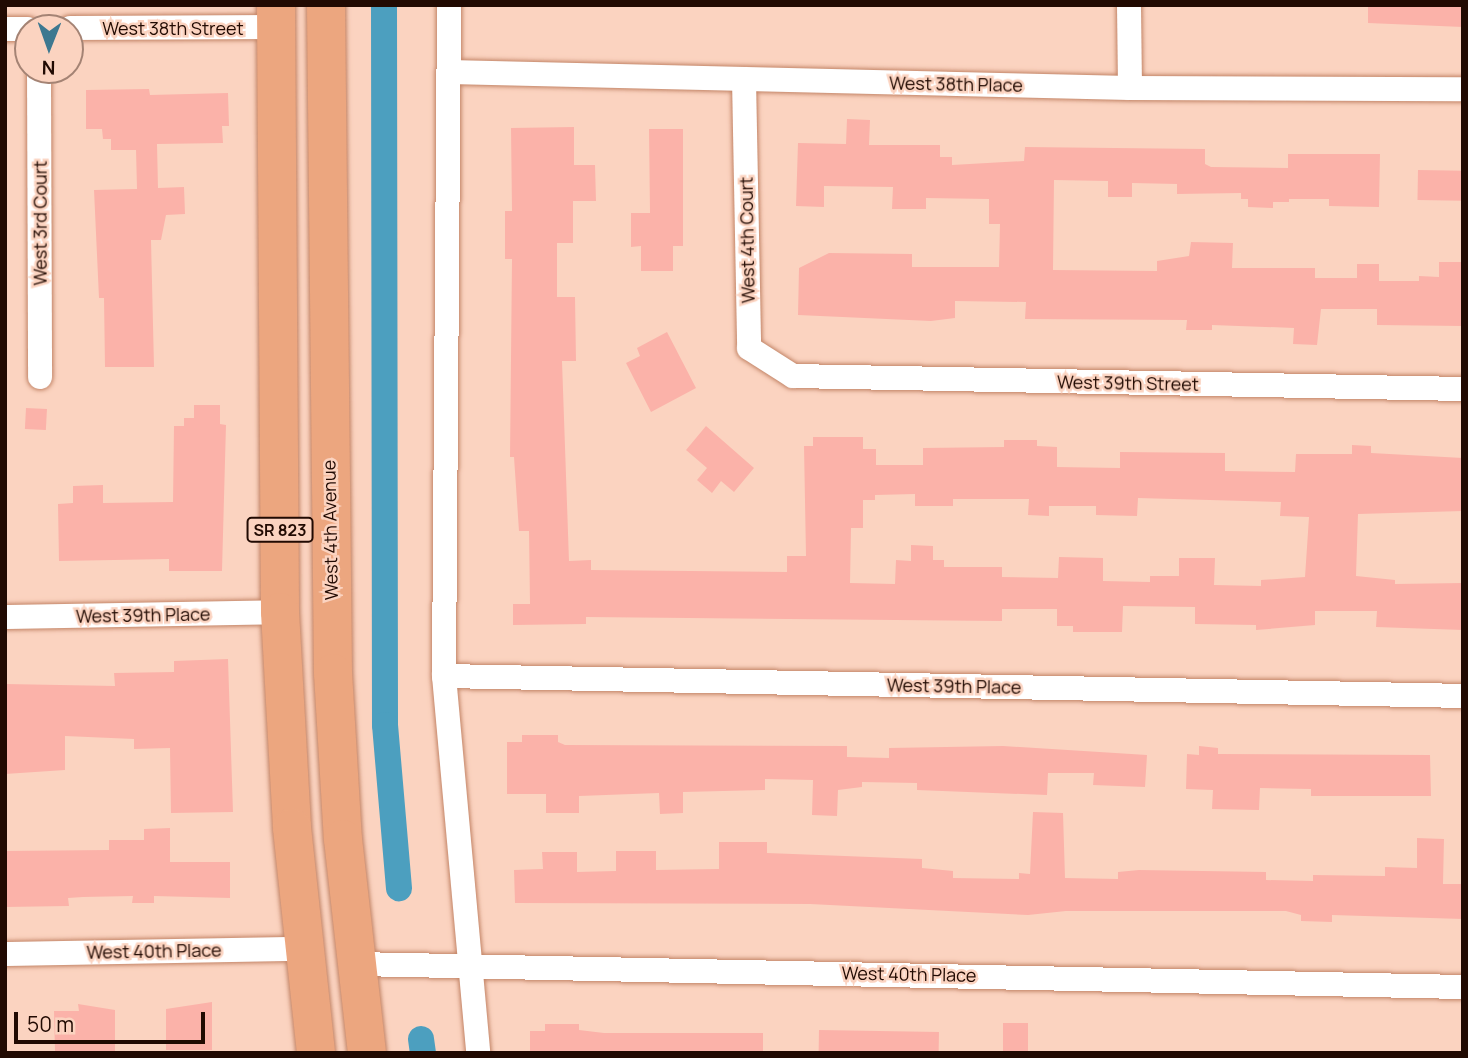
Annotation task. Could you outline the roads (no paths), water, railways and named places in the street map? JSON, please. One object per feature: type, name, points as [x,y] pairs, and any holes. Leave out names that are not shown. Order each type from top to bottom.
[{"type":"main road","name":"West 4th Avenue","points":[[326,5],[330,580],[343,839],[367,1053]]},
{"type":"main road","points":[[276,16],[312,44],[327,72]]},
{"type":"main road","name":"SR 823","points":[[276,16],[281,612],[292,828],[316,1053]]},
{"type":"street","points":[[449,5],[444,676],[478,1053]]},
{"type":"street","points":[[1129,5],[1130,88]]},
{"type":"street","name":"West 38th Street","points":[[84,27],[276,16]]},
{"type":"street","name":"West 38th Place","points":[[449,72],[1130,88],[1463,89]]},
{"type":"street","name":"West 4th Court","points":[[744,79],[749,348],[793,376]]},
{"type":"street","name":"West 3rd Court","points":[[39,84],[40,377]]},
{"type":"street","name":"West 39th Street","points":[[793,376],[1463,389]]},
{"type":"street","name":"West 39th Place","points":[[5,617],[281,612]]},
{"type":"street","name":"West 39th Place","points":[[444,676],[1463,696]]},
{"type":"street","name":"West 40th Place","points":[[5,954],[304,949]]},
{"type":"street","name":"West 40th Place","points":[[356,964],[470,964],[1463,987]]},
{"type":"waterway","points":[[384,5],[385,725],[399,888]]},
{"type":"waterway","points":[[421,1039],[423,1053]]}]
